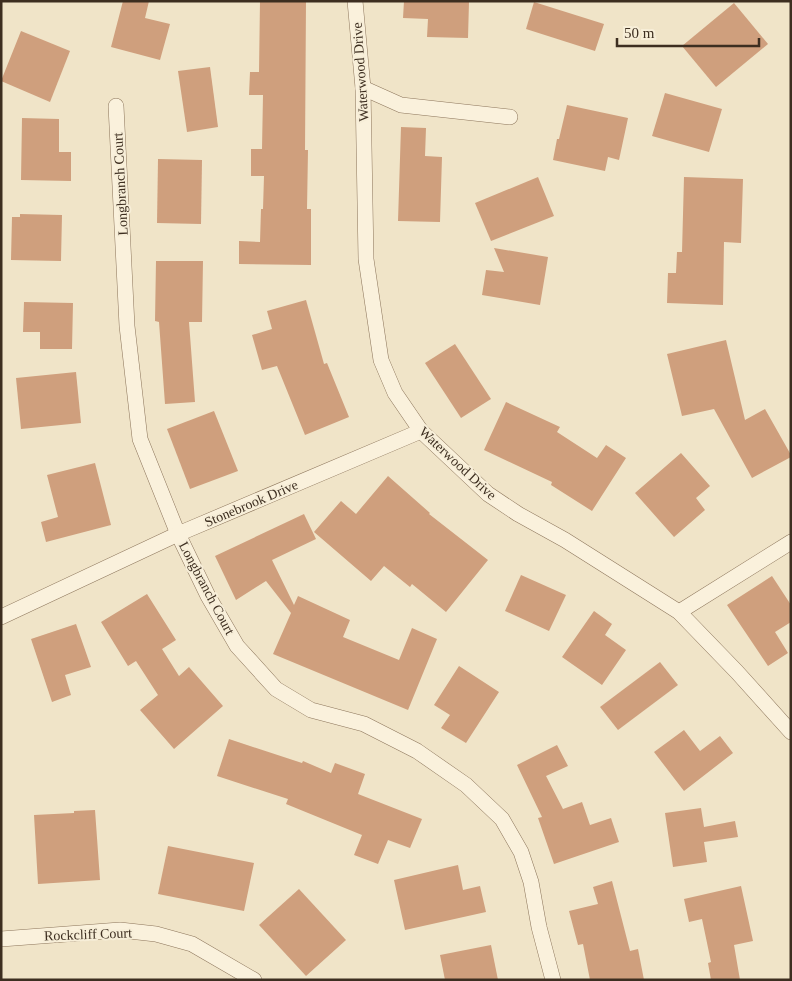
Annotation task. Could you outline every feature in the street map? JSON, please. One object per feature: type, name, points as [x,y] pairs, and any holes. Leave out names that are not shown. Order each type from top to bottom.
[{"type":"street","name":"Waterwood Drive","points":[[355,1],[364,88],[366,259],[382,360],[395,393],[421,431],[488,494],[679,612],[791,732]]},
{"type":"street","points":[[364,88],[401,105],[510,117]]},
{"type":"street","name":"Longbranch Court","points":[[116,106],[127,326],[140,439],[178,534],[208,596],[237,646],[276,689],[311,710],[364,724],[417,751],[466,785],[502,819],[521,852],[531,882],[553,980]]},
{"type":"street","name":"Stonebrook Drive","points":[[1,617],[178,534],[421,431]]},
{"type":"street","points":[[679,612],[791,542]]},
{"type":"street","name":"Rockcliff Court","points":[[1,939],[120,930],[156,934],[192,944],[254,980]]},
{"type":"building","points":[[123,1],[149,1],[145,18],[170,24],[160,60],[111,47]]},
{"type":"building","points":[[260,1],[306,1],[305,150],[308,150],[307,209],[311,209],[311,265],[239,264],[239,241],[260,242],[261,209],[263,209],[264,176],[251,176],[251,149],[262,149],[263,95],[249,95],[250,72],[259,72]]},
{"type":"building","points":[[404,1],[469,2],[468,38],[427,37],[428,19],[403,18]]},
{"type":"building","points":[[534,2],[604,24],[595,51],[526,29]]},
{"type":"building","points":[[734,3],[768,44],[716,87],[682,46]]},
{"type":"building","points":[[21,31],[70,51],[50,102],[1,81]]},
{"type":"building","points":[[210,67],[218,127],[187,132],[178,71]]},
{"type":"building","points":[[665,93],[722,109],[709,152],[652,136]]},
{"type":"building","points":[[567,105],[628,118],[619,160],[608,157],[605,171],[553,160]]},
{"type":"building","points":[[22,118],[59,119],[59,152],[71,152],[71,181],[21,180]]},
{"type":"building","points":[[401,127],[426,128],[425,156],[442,157],[440,222],[398,221]]},
{"type":"building","points":[[158,159],[202,160],[201,224],[157,223]]},
{"type":"building","points":[[538,177],[554,216],[491,241],[475,203]]},
{"type":"building","points":[[684,177],[743,179],[741,243],[724,242],[723,305],[667,303],[668,273],[676,273],[677,252],[682,252]]},
{"type":"building","points":[[20,214],[62,215],[61,261],[11,260],[12,217],[20,217]]},
{"type":"building","points":[[494,248],[548,257],[540,305],[482,295],[486,270],[504,272]]},
{"type":"building","points":[[156,261],[203,261],[202,322],[189,322],[195,402],[165,404],[159,322],[155,321]]},
{"type":"building","points":[[306,300],[324,364],[327,363],[349,417],[305,435],[277,366],[262,370],[252,335],[272,329],[267,311]]},
{"type":"building","points":[[24,302],[73,303],[72,349],[40,349],[40,332],[23,332]]},
{"type":"building","points":[[726,340],[745,420],[765,409],[791,455],[791,457],[752,478],[714,409],[682,416],[667,354]]},
{"type":"building","points":[[455,344],[491,399],[461,418],[425,363]]},
{"type":"building","points":[[76,372],[81,423],[21,429],[16,378]]},
{"type":"building","points":[[506,402],[560,427],[557,432],[597,458],[606,445],[626,458],[592,511],[551,485],[552,482],[484,450]]},
{"type":"building","points":[[214,411],[238,471],[190,489],[167,429]]},
{"type":"building","points":[[681,453],[710,486],[696,498],[705,510],[674,537],[635,493]]},
{"type":"building","points":[[95,463],[111,525],[46,542],[41,522],[58,517],[47,475]]},
{"type":"building","points":[[388,476],[429,514],[488,560],[446,612],[412,584],[410,587],[384,566],[371,581],[314,532],[341,501],[356,514]]},
{"type":"building","points":[[304,514],[316,539],[272,560],[294,605],[298,596],[350,620],[343,637],[399,660],[412,628],[437,639],[408,710],[273,654],[291,613],[266,581],[236,600],[215,556]]},
{"type":"building","points":[[521,575],[566,595],[549,631],[505,611]]},
{"type":"building","points":[[772,576],[791,605],[791,622],[775,632],[788,653],[768,666],[727,605]]},
{"type":"building","points":[[147,594],[176,640],[162,649],[179,676],[189,667],[223,706],[174,749],[140,710],[158,695],[136,661],[128,666],[101,622]]},
{"type":"building","points":[[594,611],[612,624],[605,635],[626,650],[602,685],[562,657]]},
{"type":"building","points":[[76,624],[91,667],[65,675],[71,695],[52,702],[31,639]]},
{"type":"building","points":[[660,662],[678,685],[618,730],[600,707]]},
{"type":"building","points":[[459,666],[499,692],[466,743],[441,728],[450,715],[434,705]]},
{"type":"building","points":[[684,730],[700,751],[720,736],[733,753],[684,791],[654,752]]},
{"type":"building","points":[[229,739],[302,763],[303,761],[331,773],[335,763],[365,774],[358,794],[422,819],[410,848],[388,840],[378,864],[354,855],[362,835],[286,804],[288,799],[217,776]]},
{"type":"building","points":[[557,745],[568,766],[546,776],[563,809],[582,802],[590,825],[611,818],[619,842],[554,864],[538,818],[542,817],[517,765]]},
{"type":"building","points":[[701,808],[704,827],[735,821],[738,837],[704,842],[707,862],[673,867],[665,813]]},
{"type":"building","points":[[95,810],[100,880],[38,884],[34,815]]},
{"type":"building","points":[[168,846],[254,863],[244,911],[158,894]]},
{"type":"building","points":[[458,865],[463,890],[480,886],[486,912],[405,930],[394,880]]},
{"type":"building","points":[[612,881],[630,951],[638,949],[644,980],[590,980],[583,944],[578,945],[569,911],[598,904],[593,887]]},
{"type":"building","points":[[741,886],[753,941],[734,945],[740,980],[711,980],[708,963],[711,962],[702,919],[689,922],[684,899]]},
{"type":"building","points":[[299,889],[346,940],[306,976],[259,925]]},
{"type":"building","points":[[491,945],[498,980],[445,980],[440,955]]}]
